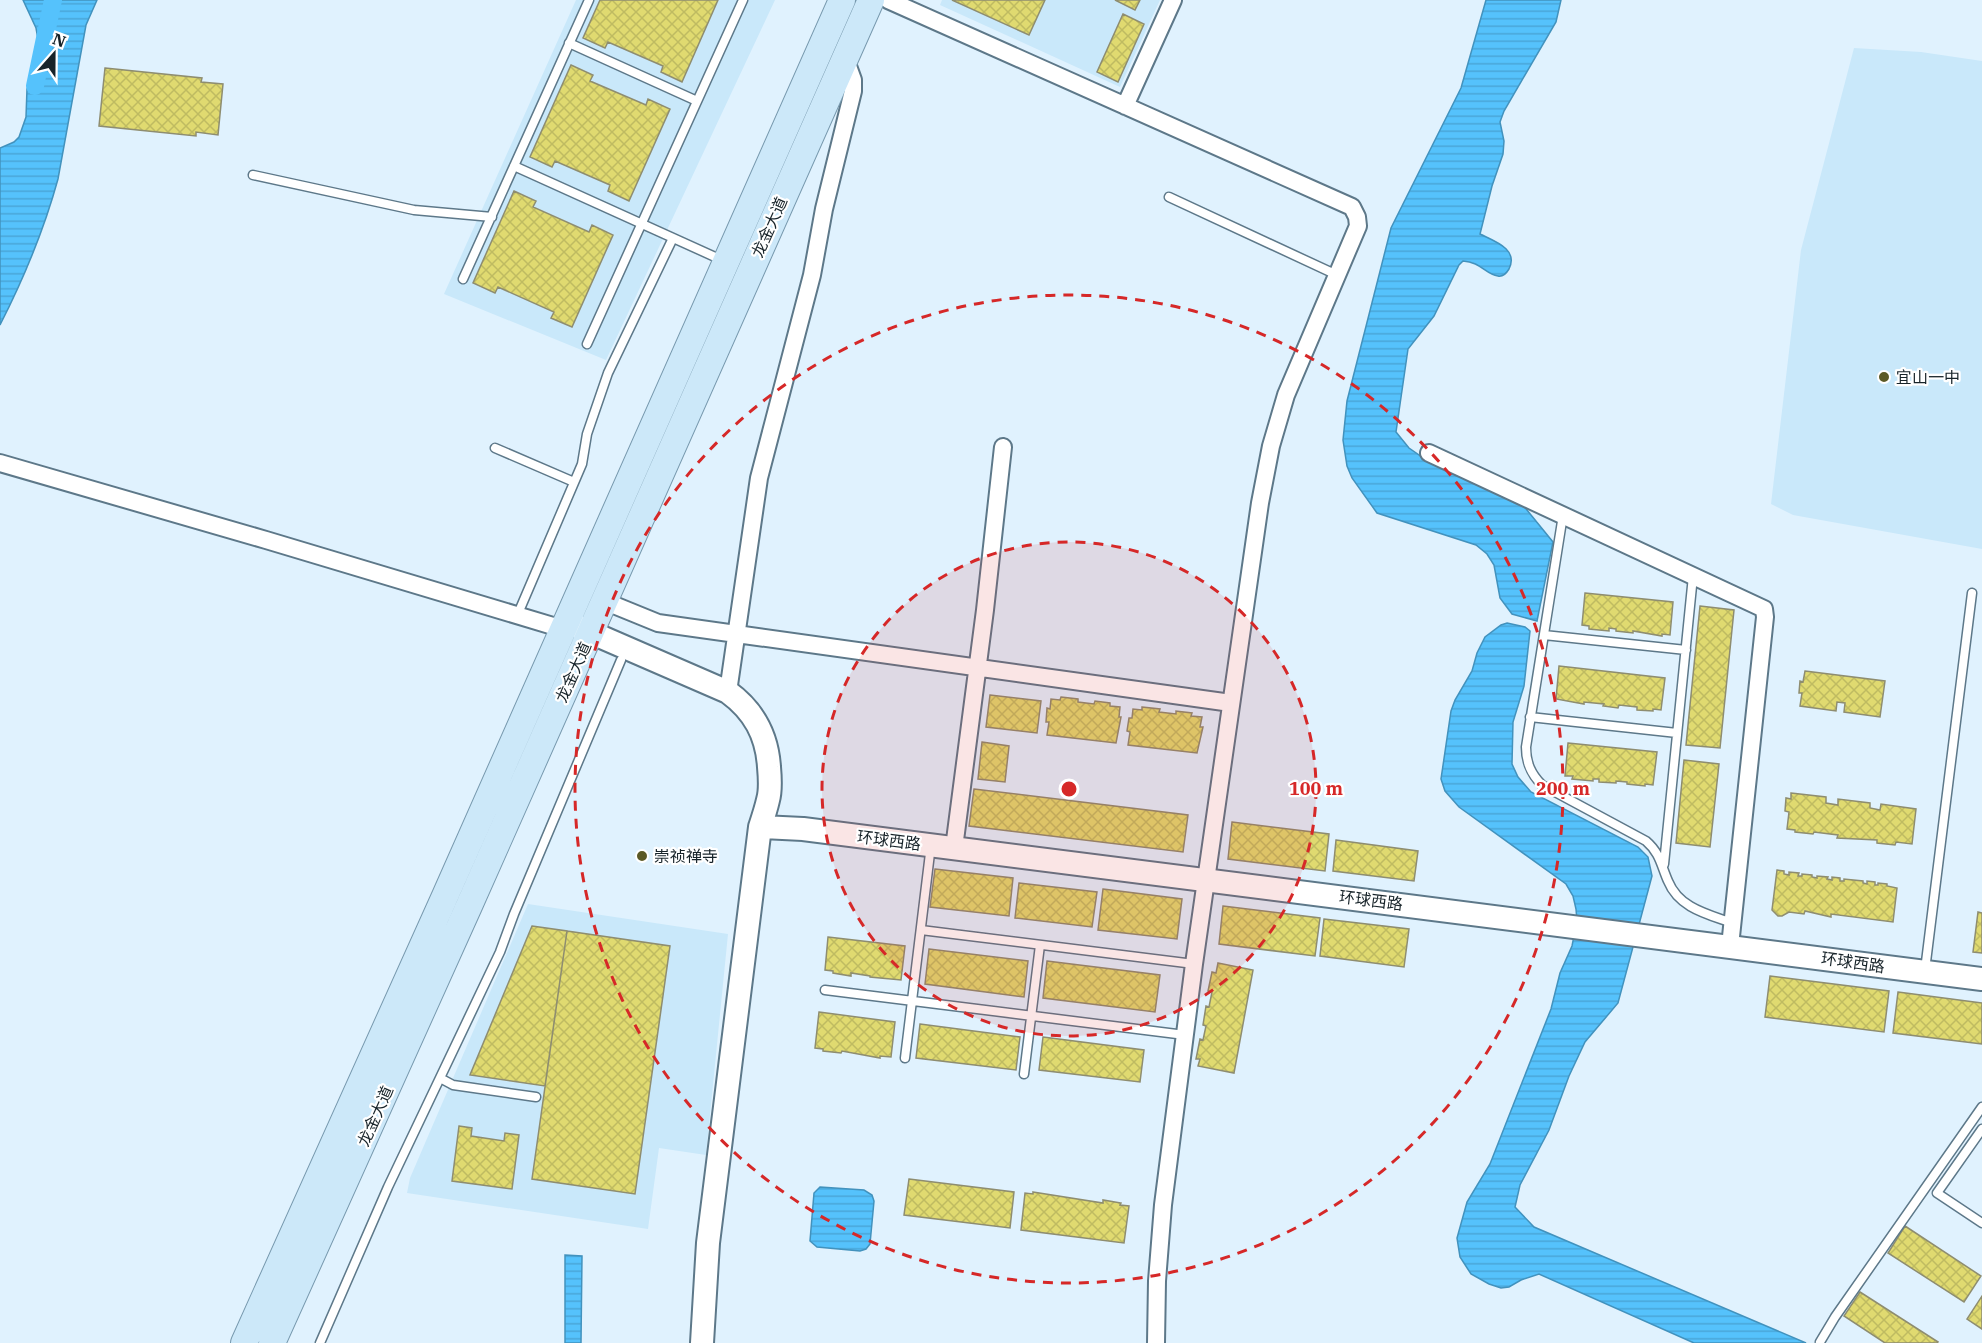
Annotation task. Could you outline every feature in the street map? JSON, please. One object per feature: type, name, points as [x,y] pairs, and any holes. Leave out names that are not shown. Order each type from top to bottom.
[{"type":"main road","name":"龙金大道","points":[[244,1343],[441,907],[842,0]]},
{"type":"main road","name":"龙金大道","points":[[272,1343],[871,0]]},
{"type":"street","points":[[888,0],[913,5],[1125,106],[1352,207],[1357,217],[1358,226],[1278,419],[1260,503],[1194,964],[1159,1243],[1156,1343]]},
{"type":"street","points":[[1125,106],[1173,0]]},
{"type":"street","points":[[728,692],[759,478],[812,275],[824,209],[854,91],[853,80],[845,58]]},
{"type":"street","points":[[954,848],[978,668],[1003,447]]},
{"type":"street","points":[[1429,453],[1764,609],[1730,946]]},
{"type":"street","points":[[0,463],[563,628],[728,692],[751,713],[763,734],[766,746],[770,778],[769,798],[760,827],[708,1243],[702,1343]]},
{"type":"street","points":[[604,601],[658,623],[1231,703]]},
{"type":"street","points":[[587,638],[621,660],[721,704],[740,721],[753,749],[755,797],[760,827]]},
{"type":"street","name":"环球西路","points":[[760,827],[803,829],[1206,879],[1982,979]]},
{"type":"lane","points":[[464,279],[589,0]]},
{"type":"lane","points":[[587,344],[743,0]]},
{"type":"lane","points":[[569,43],[697,101]]},
{"type":"lane","points":[[514,166],[725,262]]},
{"type":"lane","points":[[253,174],[414,210],[492,217]]},
{"type":"lane","points":[[1169,197],[1337,275]]},
{"type":"lane","points":[[517,616],[582,464],[587,434],[608,373],[673,238]]},
{"type":"lane","points":[[495,448],[574,482]]},
{"type":"lane","points":[[1563,514],[1530,717],[1527,763],[1542,785],[1646,841],[1657,853],[1670,887],[1682,902],[1691,908],[1732,923]]},
{"type":"lane","points":[[1664,867],[1693,575]]},
{"type":"lane","points":[[1925,971],[1972,593]]},
{"type":"lane","points":[[1544,635],[1686,650]]},
{"type":"lane","points":[[320,1343],[388,1187],[500,952],[621,660]]},
{"type":"lane","points":[[1530,717],[1677,733]]},
{"type":"lane","points":[[905,1058],[931,845]]},
{"type":"lane","points":[[921,930],[1194,964]]},
{"type":"lane","points":[[1024,1074],[1040,945]]},
{"type":"lane","points":[[825,990],[1185,1035]]},
{"type":"lane","points":[[440,1078],[453,1085],[536,1097]]},
{"type":"lane","points":[[1820,1342],[1835,1317],[1982,1107]]},
{"type":"lane","points":[[1982,1129],[1937,1193],[1982,1223]]},
{"type":"shaded area","points":[[576,0],[775,0],[606,360],[444,294]]},
{"type":"shaded area","points":[[942,0],[1160,0],[1120,87],[940,5]]},
{"type":"shaded area","name":"宜山一中","points":[[1854,48],[1921,52],[1982,61],[1982,549],[1793,515],[1771,504],[1801,250]]},
{"type":"shaded area","points":[[528,904],[728,934],[706,1155],[659,1148],[648,1229],[407,1193],[410,1178]]},
{"type":"water","points":[[23,0],[97,0],[86,25],[58,179],[33,254],[0,325],[0,148],[14,142],[19,137],[26,117],[27,89],[41,56],[36,28]]},
{"type":"water","points":[[1486,0],[1561,0],[1556,22],[1504,111],[1500,122],[1504,141],[1503,154],[1480,234],[1504,247],[1511,256],[1511,262],[1503,276],[1494,275],[1469,262],[1463,261],[1459,265],[1434,316],[1408,349],[1396,432],[1409,448],[1425,459],[1518,499],[1553,542],[1537,621],[1512,614],[1500,598],[1494,565],[1487,554],[1476,545],[1377,513],[1352,478],[1347,466],[1343,440],[1347,401],[1391,228],[1461,88]]},
{"type":"water","points":[[1507,623],[1525,627],[1530,631],[1524,686],[1513,722],[1512,764],[1518,777],[1531,792],[1638,847],[1648,857],[1652,876],[1618,1003],[1585,1042],[1569,1076],[1549,1130],[1520,1185],[1515,1207],[1534,1227],[1806,1343],[1694,1343],[1539,1274],[1509,1287],[1501,1288],[1489,1284],[1471,1274],[1460,1257],[1457,1238],[1467,1202],[1490,1164],[1551,1009],[1560,973],[1572,946],[1577,921],[1573,896],[1566,884],[1459,807],[1445,791],[1441,779],[1451,711],[1455,700],[1472,671],[1485,637]]},
{"type":"water","points":[[820,1187],[864,1190],[872,1195],[874,1201],[870,1244],[866,1249],[860,1251],[817,1247],[810,1241],[814,1193]]},
{"type":"water","points":[[565,1255],[582,1256],[581,1343],[565,1343]]},
{"type":"building","points":[[600,0],[718,0],[682,82],[661,72],[663,66],[608,42],[605,48],[583,38]]},
{"type":"building","points":[[952,0],[1045,0],[1029,35]]},
{"type":"building","points":[[1115,0],[1140,0],[1135,10]]},
{"type":"building","points":[[1123,14],[1144,24],[1118,82],[1097,72]]},
{"type":"building","points":[[571,65],[593,75],[590,81],[646,105],[648,99],[670,109],[629,201],[608,191],[610,185],[555,161],[552,167],[530,157]]},
{"type":"building","points":[[105,68],[202,78],[201,82],[223,84],[218,135],[196,132],[196,136],[99,126]]},
{"type":"building","points":[[514,191],[536,201],[533,207],[589,232],[592,225],[613,235],[572,327],[551,318],[554,312],[498,287],[495,293],[473,283]]},
{"type":"building","points":[[1585,593],[1673,602],[1670,635],[1662,634],[1662,636],[1633,631],[1633,633],[1609,628],[1609,631],[1589,629],[1589,626],[1582,625]]},
{"type":"building","points":[[1700,606],[1734,610],[1720,748],[1686,745]]},
{"type":"building","points":[[1559,666],[1665,678],[1661,710],[1637,710],[1637,707],[1619,705],[1618,708],[1603,706],[1604,704],[1584,702],[1584,704],[1556,699]]},
{"type":"building","points":[[1805,671],[1885,681],[1880,717],[1844,712],[1845,703],[1837,702],[1836,711],[1800,706],[1802,693],[1799,693],[1800,681],[1803,682]]},
{"type":"building","points":[[990,695],[1041,701],[1037,733],[986,727]]},
{"type":"building","points":[[1061,697],[1094,704],[1095,701],[1110,703],[1110,706],[1120,707],[1119,717],[1121,717],[1116,743],[1047,735],[1049,722],[1046,722],[1047,708],[1050,709],[1051,699],[1060,700]]},
{"type":"building","points":[[1142,707],[1160,709],[1159,712],[1192,713],[1191,716],[1202,717],[1200,727],[1203,727],[1197,753],[1128,745],[1129,718],[1132,718],[1133,709],[1142,710]]},
{"type":"building","points":[[982,742],[1009,746],[1005,782],[978,779]]},
{"type":"building","points":[[1568,743],[1657,752],[1653,785],[1645,784],[1645,786],[1616,781],[1616,783],[1599,782],[1599,779],[1593,779],[1593,781],[1565,776]]},
{"type":"building","points":[[1684,760],[1719,764],[1710,847],[1676,843]]},
{"type":"building","points":[[974,789],[1188,815],[1183,852],[969,826]]},
{"type":"building","points":[[1791,793],[1826,797],[1826,803],[1838,805],[1838,799],[1870,803],[1870,808],[1880,810],[1881,804],[1916,809],[1912,844],[1877,843],[1877,840],[1837,838],[1838,835],[1795,832],[1795,830],[1787,829],[1789,812],[1785,811],[1786,798],[1791,799]]},
{"type":"building","points":[[1232,822],[1329,834],[1325,871],[1228,859]]},
{"type":"building","points":[[1336,840],[1418,851],[1414,881],[1333,871]]},
{"type":"building","points":[[935,869],[1013,878],[1009,916],[930,907]]},
{"type":"building","points":[[1777,870],[1789,875],[1789,872],[1799,873],[1798,876],[1812,875],[1817,878],[1817,876],[1828,877],[1827,879],[1832,880],[1832,877],[1840,878],[1840,881],[1844,879],[1863,881],[1867,884],[1867,881],[1875,882],[1875,885],[1887,884],[1887,886],[1897,888],[1893,922],[1831,914],[1831,917],[1805,911],[1804,914],[1789,912],[1778,916],[1772,910]]},
{"type":"building","points":[[1019,883],[1097,892],[1092,927],[1015,918]]},
{"type":"building","points":[[1103,889],[1182,899],[1177,939],[1098,930]]},
{"type":"building","points":[[1223,906],[1320,918],[1315,956],[1219,944]]},
{"type":"building","points":[[1978,912],[1982,913],[1982,953],[1973,952]]},
{"type":"building","points":[[1324,919],[1409,929],[1404,967],[1320,956]]},
{"type":"building","points":[[532,926],[567,931],[545,1086],[470,1075]]},
{"type":"building","points":[[567,931],[670,946],[635,1194],[532,1179]]},
{"type":"building","points":[[828,937],[905,946],[901,980],[851,973],[851,976],[825,970]]},
{"type":"building","points":[[929,949],[1028,961],[1024,997],[925,984]]},
{"type":"building","points":[[1047,961],[1160,975],[1155,1012],[1043,998]]},
{"type":"building","points":[[1218,963],[1253,970],[1234,1073],[1198,1066],[1200,1059],[1196,1059],[1200,1039],[1203,1040],[1206,1026],[1203,1025],[1206,1006],[1209,1007],[1212,992],[1208,991],[1212,972],[1216,973]]},
{"type":"building","points":[[1770,976],[1889,991],[1884,1032],[1765,1017]]},
{"type":"building","points":[[1898,992],[1982,1003],[1982,1044],[1893,1033]]},
{"type":"building","points":[[819,1012],[895,1022],[891,1057],[880,1056],[880,1058],[815,1048]]},
{"type":"building","points":[[920,1024],[1020,1037],[1016,1070],[916,1058]]},
{"type":"building","points":[[1043,1037],[1144,1050],[1140,1082],[1039,1070]]},
{"type":"building","points":[[459,1126],[472,1128],[471,1136],[504,1141],[505,1133],[519,1135],[512,1189],[452,1181]]},
{"type":"building","points":[[909,1179],[1014,1192],[1010,1228],[904,1215]]},
{"type":"building","points":[[1033,1192],[1103,1203],[1103,1200],[1129,1206],[1124,1243],[1021,1230],[1025,1193],[1033,1194]]},
{"type":"building","points":[[1905,1226],[1981,1276],[1964,1302],[1888,1253]]},
{"type":"building","points":[[1860,1292],[1938,1342],[1885,1343],[1844,1316]]},
{"type":"building","points":[[1982,1296],[1982,1329],[1967,1319]]},
{"type":"waterway","points":[[35,86],[53,0]]},
{"type":"place","name":"宜山一中","points":[[1884,377]]},
{"type":"place","name":"崇祯禅寺","points":[[642,856]]}]
